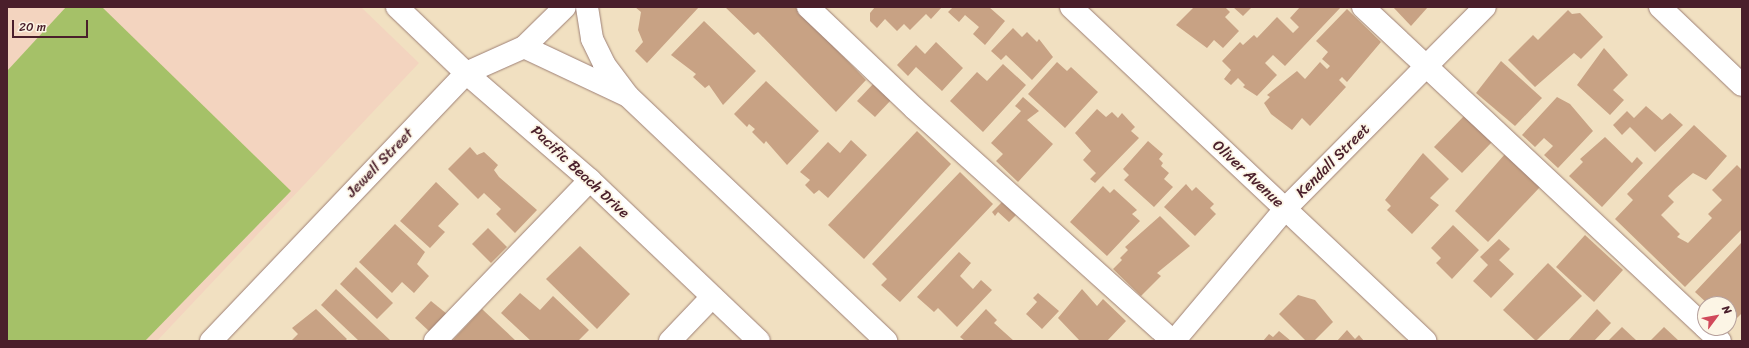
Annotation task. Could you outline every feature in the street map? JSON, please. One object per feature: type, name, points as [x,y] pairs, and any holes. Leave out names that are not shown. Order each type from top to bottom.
[{"type":"street","name":"Pacific Beach Drive","points":[[397,7],[466,73],[590,180],[759,341]]},
{"type":"street","name":"Jewell Street","points":[[211,341],[466,73],[524,47],[565,7]]},
{"type":"street","points":[[587,7],[592,40],[604,64],[628,96],[886,341]]},
{"type":"street","points":[[808,7],[914,108],[1173,341]]},
{"type":"street","name":"Oliver Avenue","points":[[1071,7],[1425,341]]},
{"type":"street","points":[[1363,7],[1697,320]]},
{"type":"street","name":"Kendall Street","points":[[1173,341],[1285,209],[1485,7]]},
{"type":"street","points":[[1660,7],[1742,85]]},
{"type":"street","points":[[524,47],[628,96]]},
{"type":"street","points":[[435,341],[590,180]]},
{"type":"street","points":[[670,341],[712,297]]},
{"type":"shaded area","points":[[7,7],[361,7],[419,63],[157,341],[7,341]]},
{"type":"green space","points":[[66,7],[102,7],[291,191],[145,341],[7,341],[7,71]]},
{"type":"building","points":[[635,7],[699,7],[647,63],[635,51],[643,42],[638,30],[641,12]]},
{"type":"building","points":[[725,7],[795,7],[866,80],[836,112],[758,32],[754,35]]},
{"type":"building","points":[[875,7],[942,7],[931,19],[926,14],[910,30],[904,24],[897,31],[885,19],[877,28],[870,21],[870,13]]},
{"type":"building","points":[[953,7],[989,7],[1005,21],[985,45],[973,34],[979,27],[965,15],[959,22],[948,12]]},
{"type":"building","points":[[1194,7],[1225,7],[1230,12],[1225,17],[1239,31],[1223,48],[1214,40],[1207,48],[1176,25]]},
{"type":"building","points":[[1233,7],[1252,7],[1243,16]]},
{"type":"building","points":[[1300,7],[1341,7],[1285,66],[1273,55],[1265,63],[1277,75],[1257,96],[1243,87],[1245,85],[1238,78],[1231,85],[1224,79],[1231,70],[1222,61],[1240,42],[1243,45],[1254,35],[1257,38],[1277,17],[1293,33],[1299,27],[1290,18]]},
{"type":"building","points":[[1393,7],[1428,7],[1411,26]]},
{"type":"building","points":[[1347,9],[1381,42],[1347,82],[1342,77],[1339,80],[1346,87],[1310,126],[1302,118],[1292,130],[1271,114],[1264,103],[1270,97],[1267,95],[1297,71],[1305,79],[1320,62],[1327,69],[1330,66],[1322,59],[1328,52],[1316,41]]},
{"type":"building","points":[[1568,10],[1572,14],[1580,13],[1603,37],[1581,59],[1574,53],[1535,87],[1508,60],[1533,35],[1538,40]]},
{"type":"building","points":[[704,21],[756,71],[723,105],[709,85],[705,88],[693,77],[696,74],[671,55]]},
{"type":"building","points":[[1013,28],[1022,37],[1027,32],[1037,42],[1039,39],[1053,57],[1032,80],[1006,55],[1001,60],[991,51]]},
{"type":"building","points":[[936,42],[963,68],[942,91],[916,67],[908,76],[897,65],[916,45],[925,54]]},
{"type":"building","points":[[1604,48],[1628,75],[1613,90],[1624,100],[1610,115],[1577,85]]},
{"type":"building","points":[[1501,61],[1542,98],[1515,126],[1476,93]]},
{"type":"building","points":[[1057,62],[1067,71],[1071,67],[1098,92],[1065,128],[1028,94]]},
{"type":"building","points":[[1003,64],[1026,85],[983,132],[950,101],[977,72],[987,81]]},
{"type":"building","points":[[766,81],[819,131],[787,165],[766,141],[764,144],[752,132],[755,129],[749,124],[747,127],[734,114]]},
{"type":"building","points":[[874,83],[891,100],[875,117],[857,101]]},
{"type":"building","points":[[1023,97],[1039,111],[1027,120],[1053,144],[1018,182],[996,161],[1003,154],[991,143],[1021,111],[1015,106]]},
{"type":"building","points":[[1557,97],[1570,104],[1593,131],[1558,168],[1544,155],[1553,146],[1544,138],[1535,147],[1522,135]]},
{"type":"building","points":[[1646,106],[1662,120],[1670,113],[1683,125],[1655,152],[1630,127],[1622,135],[1613,125],[1627,111],[1634,118]]},
{"type":"building","points":[[1097,109],[1106,117],[1112,112],[1118,118],[1122,113],[1135,127],[1131,131],[1139,138],[1095,183],[1090,179],[1096,173],[1083,160],[1091,151],[1075,133]]},
{"type":"building","points":[[1464,116],[1492,142],[1462,173],[1434,147]]},
{"type":"building","points":[[1694,125],[1727,156],[1706,180],[1693,173],[1676,188],[1668,196],[1674,202],[1661,215],[1680,234],[1677,237],[1688,243],[1712,218],[1708,214],[1722,200],[1712,190],[1737,165],[1742,170],[1742,229],[1685,287],[1615,219],[1633,200],[1627,194]]},
{"type":"building","points":[[917,131],[951,164],[864,259],[828,225]]},
{"type":"building","points":[[1605,137],[1632,163],[1637,157],[1643,163],[1602,207],[1569,176],[1583,162],[1580,159]]},
{"type":"building","points":[[851,140],[867,155],[828,198],[819,190],[814,194],[805,185],[810,180],[800,172],[828,142],[840,153]]},
{"type":"building","points":[[1148,141],[1163,154],[1159,159],[1163,163],[1161,166],[1169,173],[1164,179],[1173,187],[1154,207],[1124,180],[1129,175],[1123,169]]},
{"type":"building","points":[[470,147],[477,155],[484,152],[498,165],[494,170],[499,177],[537,210],[515,233],[496,214],[501,209],[484,193],[478,199],[448,169]]},
{"type":"building","points":[[1423,153],[1449,179],[1430,198],[1439,205],[1412,234],[1387,210],[1391,206],[1385,200]]},
{"type":"building","points":[[1505,154],[1540,187],[1488,242],[1455,211]]},
{"type":"building","points":[[960,172],[993,204],[900,302],[881,285],[887,279],[872,264]]},
{"type":"building","points":[[436,182],[459,204],[438,226],[445,232],[430,248],[400,221]]},
{"type":"building","points":[[1186,184],[1192,191],[1196,187],[1214,204],[1210,208],[1216,214],[1195,236],[1164,207]]},
{"type":"building","points":[[1103,186],[1110,193],[1114,189],[1137,210],[1132,214],[1140,221],[1107,256],[1070,222]]},
{"type":"building","points":[[1002,202],[1016,215],[1009,222],[998,212],[995,216],[992,212]]},
{"type":"building","points":[[1160,216],[1190,246],[1157,273],[1161,276],[1141,296],[1113,269],[1122,260],[1120,258],[1128,250],[1125,247]]},
{"type":"building","points":[[395,224],[425,252],[417,264],[429,276],[414,293],[402,282],[392,293],[359,262]]},
{"type":"building","points":[[1453,225],[1479,250],[1452,279],[1436,263],[1441,258],[1431,248]]},
{"type":"building","points":[[488,228],[507,247],[491,263],[472,244]]},
{"type":"building","points":[[1585,235],[1623,270],[1594,302],[1556,267]]},
{"type":"building","points":[[1499,239],[1510,249],[1499,260],[1514,274],[1491,298],[1473,281],[1488,265],[1480,257]]},
{"type":"building","points":[[1741,243],[1742,313],[1737,318],[1737,296],[1699,296],[1695,292]]},
{"type":"building","points":[[580,246],[630,294],[597,329],[546,279]]},
{"type":"building","points":[[959,252],[971,263],[960,276],[973,289],[981,280],[992,290],[957,327],[938,308],[934,312],[917,297]]},
{"type":"building","points":[[1548,263],[1582,296],[1536,341],[1503,310]]},
{"type":"building","points":[[356,267],[393,303],[377,319],[340,284]]},
{"type":"building","points":[[336,289],[391,341],[359,341],[321,305]]},
{"type":"building","points":[[1082,289],[1097,306],[1103,299],[1126,321],[1107,341],[1080,341],[1058,318]]},
{"type":"building","points":[[520,293],[540,310],[553,296],[589,330],[578,341],[531,341],[501,313]]},
{"type":"building","points":[[1038,293],[1059,311],[1042,329],[1026,314],[1037,302],[1033,298]]},
{"type":"building","points":[[1298,295],[1315,300],[1333,322],[1314,341],[1306,341],[1279,314]]},
{"type":"building","points":[[431,301],[447,314],[430,332],[415,318]]},
{"type":"building","points":[[316,309],[347,339],[345,341],[291,341],[298,334],[292,328]]},
{"type":"building","points":[[482,309],[516,341],[452,341]]},
{"type":"building","points":[[986,309],[997,320],[994,323],[1014,341],[965,341],[960,337]]},
{"type":"building","points":[[1597,309],[1611,323],[1594,341],[1568,341]]},
{"type":"building","points":[[1622,327],[1637,341],[1608,341]]},
{"type":"building","points":[[1664,327],[1679,341],[1650,341]]},
{"type":"building","points":[[1347,330],[1355,339],[1359,335],[1364,341],[1337,341]]},
{"type":"building","points":[[1279,331],[1291,341],[1263,341],[1269,334],[1273,337]]}]
